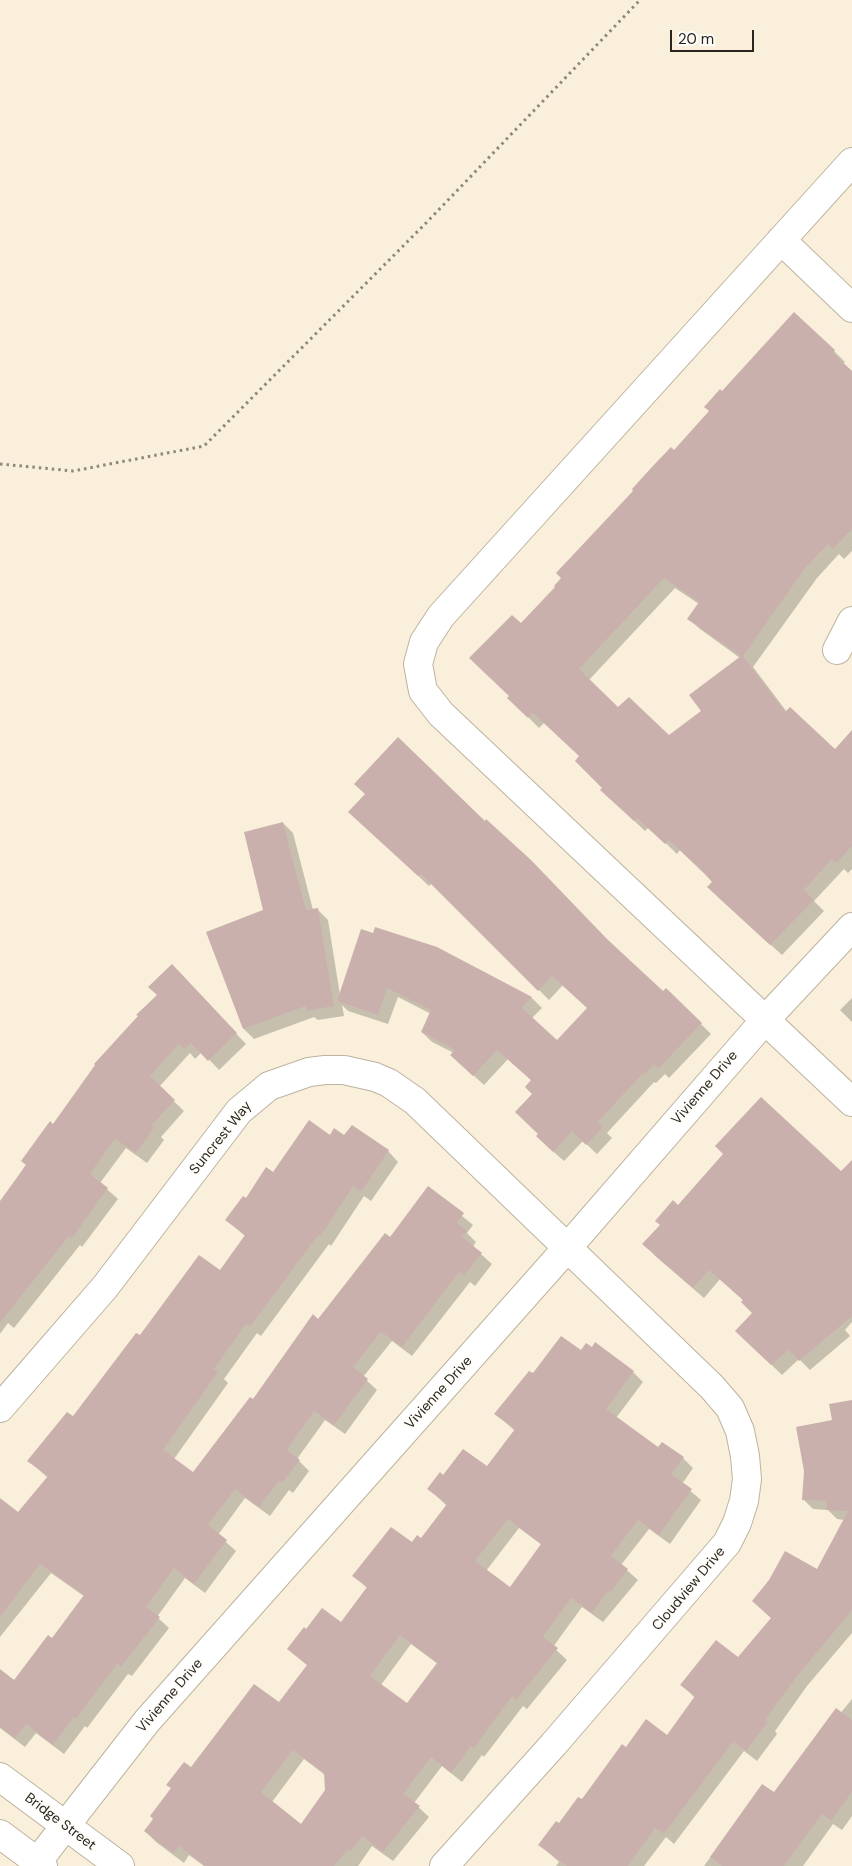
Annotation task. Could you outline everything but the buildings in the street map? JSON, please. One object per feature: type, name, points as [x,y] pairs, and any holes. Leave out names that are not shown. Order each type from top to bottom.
[{"type":"street","points":[[852,162],[441,616],[424,642],[418,664],[424,691],[441,714],[852,1102]]},
{"type":"street","points":[[781,240],[852,308]]},
{"type":"street","points":[[837,650],[852,621]]},
{"type":"street","name":"Vivienne Drive","points":[[38,1865],[65,1826],[147,1721],[568,1246],[765,1020],[852,927]]},
{"type":"street","name":"Suncrest Way","points":[[0,1408],[106,1287],[239,1111],[269,1086],[287,1078],[309,1072],[344,1070],[375,1077],[403,1091],[568,1246]]},
{"type":"street","name":"Cloudview Drive","points":[[444,1866],[708,1568],[727,1543],[737,1523],[744,1501],[747,1479],[745,1456],[740,1431],[730,1408],[712,1387],[568,1246]]},
{"type":"street","name":"Bridge Street","points":[[0,1777],[120,1866]]},
{"type":"street","points":[[0,1834],[38,1865]]},
{"type":"path","points":[[0,464],[73,471],[204,446],[427,222],[640,0]]}]
